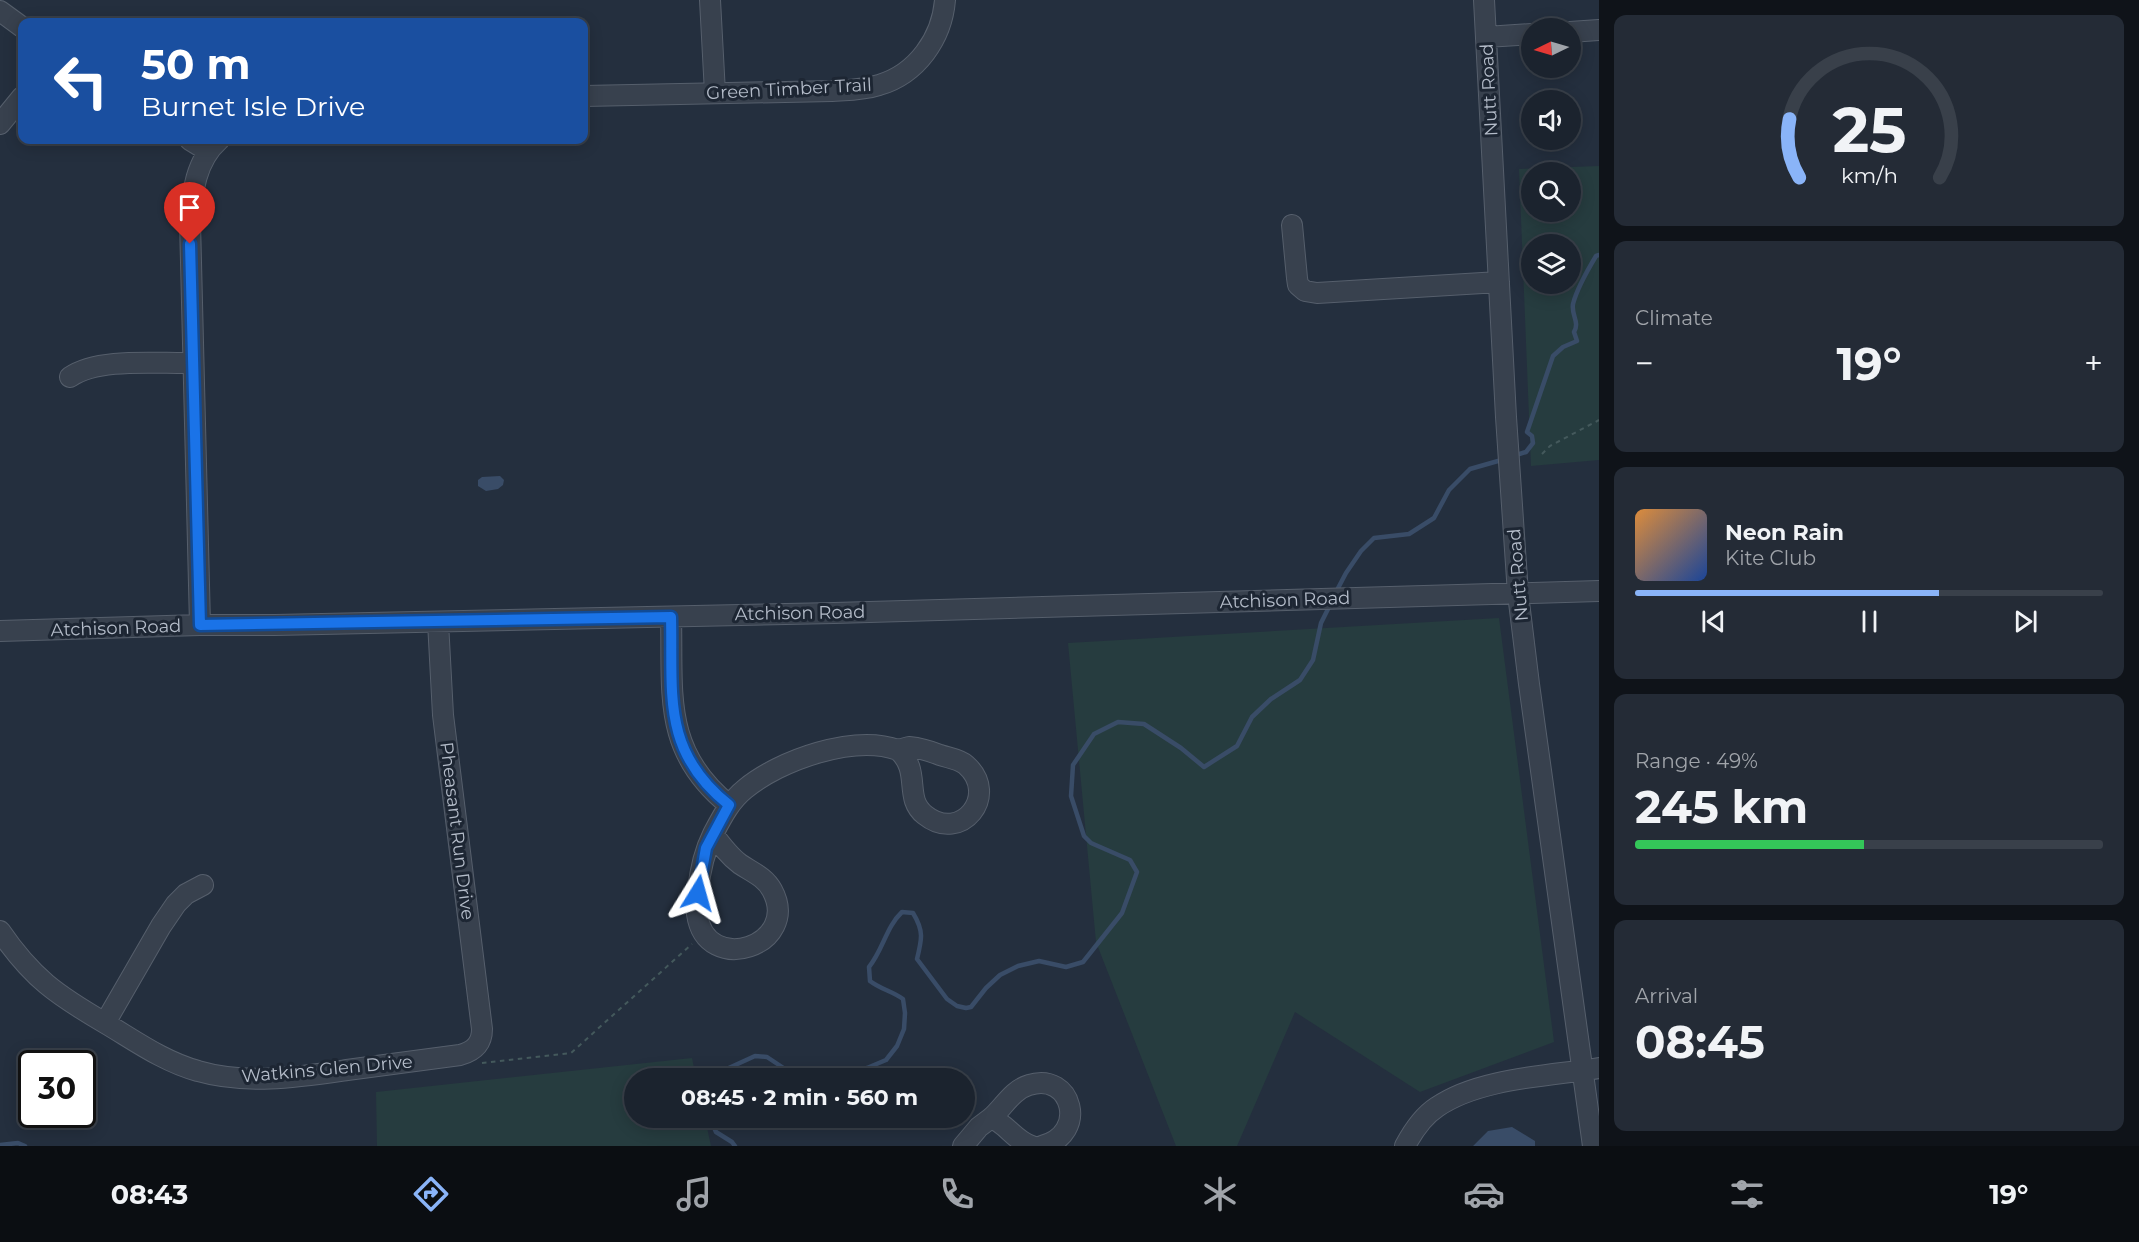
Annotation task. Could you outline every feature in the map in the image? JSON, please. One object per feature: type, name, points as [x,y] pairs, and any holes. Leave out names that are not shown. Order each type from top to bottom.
[{"type":"street","points":[[710,0],[715,93]]},
{"type":"street","name":"Green Timber Trail","points":[[588,96],[843,90],[864,89],[880,85],[900,76],[923,55],[933,41],[945,0]]},
{"type":"street","name":"Nutt Road","points":[[1484,0],[1506,425],[1518,594],[1529,684],[1591,1069],[1593,1146]]},
{"type":"street","points":[[0,11],[18,24]]},
{"type":"street","points":[[1581,31],[1599,30]]},
{"type":"street","points":[[1486,37],[1521,35]]},
{"type":"street","points":[[0,124],[18,102]]},
{"type":"street","points":[[200,625],[190,213],[193,187],[213,145]]},
{"type":"street","points":[[1292,225],[1298,285],[1305,291],[1341,293],[1499,282]]},
{"type":"street","points":[[70,377],[88,368],[123,364],[193,363]]},
{"type":"street","name":"Atchison Road","points":[[0,631],[200,625],[671,617],[1599,591]]},
{"type":"street","points":[[671,617],[673,708],[677,733],[692,766],[708,787],[729,805]]},
{"type":"street","name":"Pheasant Run Drive","points":[[438,622],[443,716],[482,1029],[481,1040]]},
{"type":"street","points":[[713,834],[739,863],[767,883],[777,903],[774,925],[767,936],[747,948],[736,950],[725,948],[712,941],[699,925],[696,911],[706,848],[713,834],[729,805],[744,789],[772,772],[831,749],[861,745],[888,746],[905,756],[909,764],[913,796],[921,813],[929,819],[942,823],[955,823],[970,816],[978,800],[978,786],[967,766],[959,761],[919,748],[909,747],[898,750]]},
{"type":"street","points":[[105,1023],[176,904],[186,894],[203,885]]},
{"type":"street","name":"Watkins Glen Drive","points":[[0,931],[28,968],[48,987],[175,1063],[196,1071],[239,1079],[318,1074],[460,1055],[471,1052],[481,1040]]},
{"type":"street","points":[[1405,1146],[1412,1132],[1424,1118],[1437,1107],[1462,1093],[1504,1082],[1591,1069]]},
{"type":"street","points":[[963,1146],[979,1127],[991,1119],[1021,1089],[1029,1085],[1051,1085],[1059,1090],[1068,1101],[1071,1118],[1069,1126],[1057,1140],[1042,1146]]},
{"type":"street","points":[[991,1119],[1000,1121],[1018,1139],[1032,1146]]},
{"type":"path","points":[[1542,454],[1550,446],[1599,420]]},
{"type":"path","points":[[460,1055],[484,1064],[571,1053],[704,933]]},
{"type":"green space","points":[[1599,166],[1599,460],[1531,466],[1524,294],[1581,294],[1581,234],[1522,234],[1521,222],[1581,222],[1581,167]]},
{"type":"green space","points":[[1519,169],[1521,169],[1521,218]]},
{"type":"green space","points":[[1499,618],[1554,1042],[1420,1092],[1295,1012],[1237,1146],[1176,1146],[1096,942],[1068,643]]},
{"type":"green space","points":[[692,1058],[694,1068],[624,1068],[624,1128],[707,1128],[711,1146],[377,1146],[376,1092]]},
{"type":"water","points":[[500,476],[504,480],[503,485],[498,489],[486,491],[478,486],[478,480],[482,477]]},
{"type":"water","points":[[1512,1127],[1535,1141],[1535,1146],[1473,1146],[1488,1131]]},
{"type":"waterway","points":[[1513,456],[1526,452],[1533,443],[1532,436],[1527,432],[1553,356],[1563,347],[1577,341],[1574,332],[1576,325],[1573,304],[1586,274],[1596,256],[1599,255]]},
{"type":"waterway","points":[[1336,592],[1361,551],[1374,538],[1409,534],[1434,518],[1449,490],[1470,469],[1505,459]]},
{"type":"waterway","points":[[867,1068],[886,1060],[897,1046],[904,1029],[903,999],[870,981],[869,967],[892,925],[902,912],[913,913],[919,925],[921,940],[917,959],[947,999],[957,1006],[971,1007],[1000,975],[1018,966],[1039,961],[1066,967],[1083,962],[1122,913],[1137,872],[1130,860],[1091,843],[1084,836],[1071,796],[1073,765],[1094,734],[1118,722],[1144,724],[1181,748],[1204,767],[1237,746],[1252,717],[1271,699],[1300,680],[1313,660],[1321,623],[1330,605]]},
{"type":"waterway","points":[[729,1068],[755,1056],[767,1057],[784,1068]]},
{"type":"waterway","points":[[714,1128],[716,1132],[735,1146]]},
{"type":"waterway","points":[[0,1145],[18,1143],[25,1146]]},
{"type":"route","points":[[190,244],[200,625],[671,617],[673,708],[677,733],[692,766],[708,787],[729,805],[706,848],[698,893]]}]
